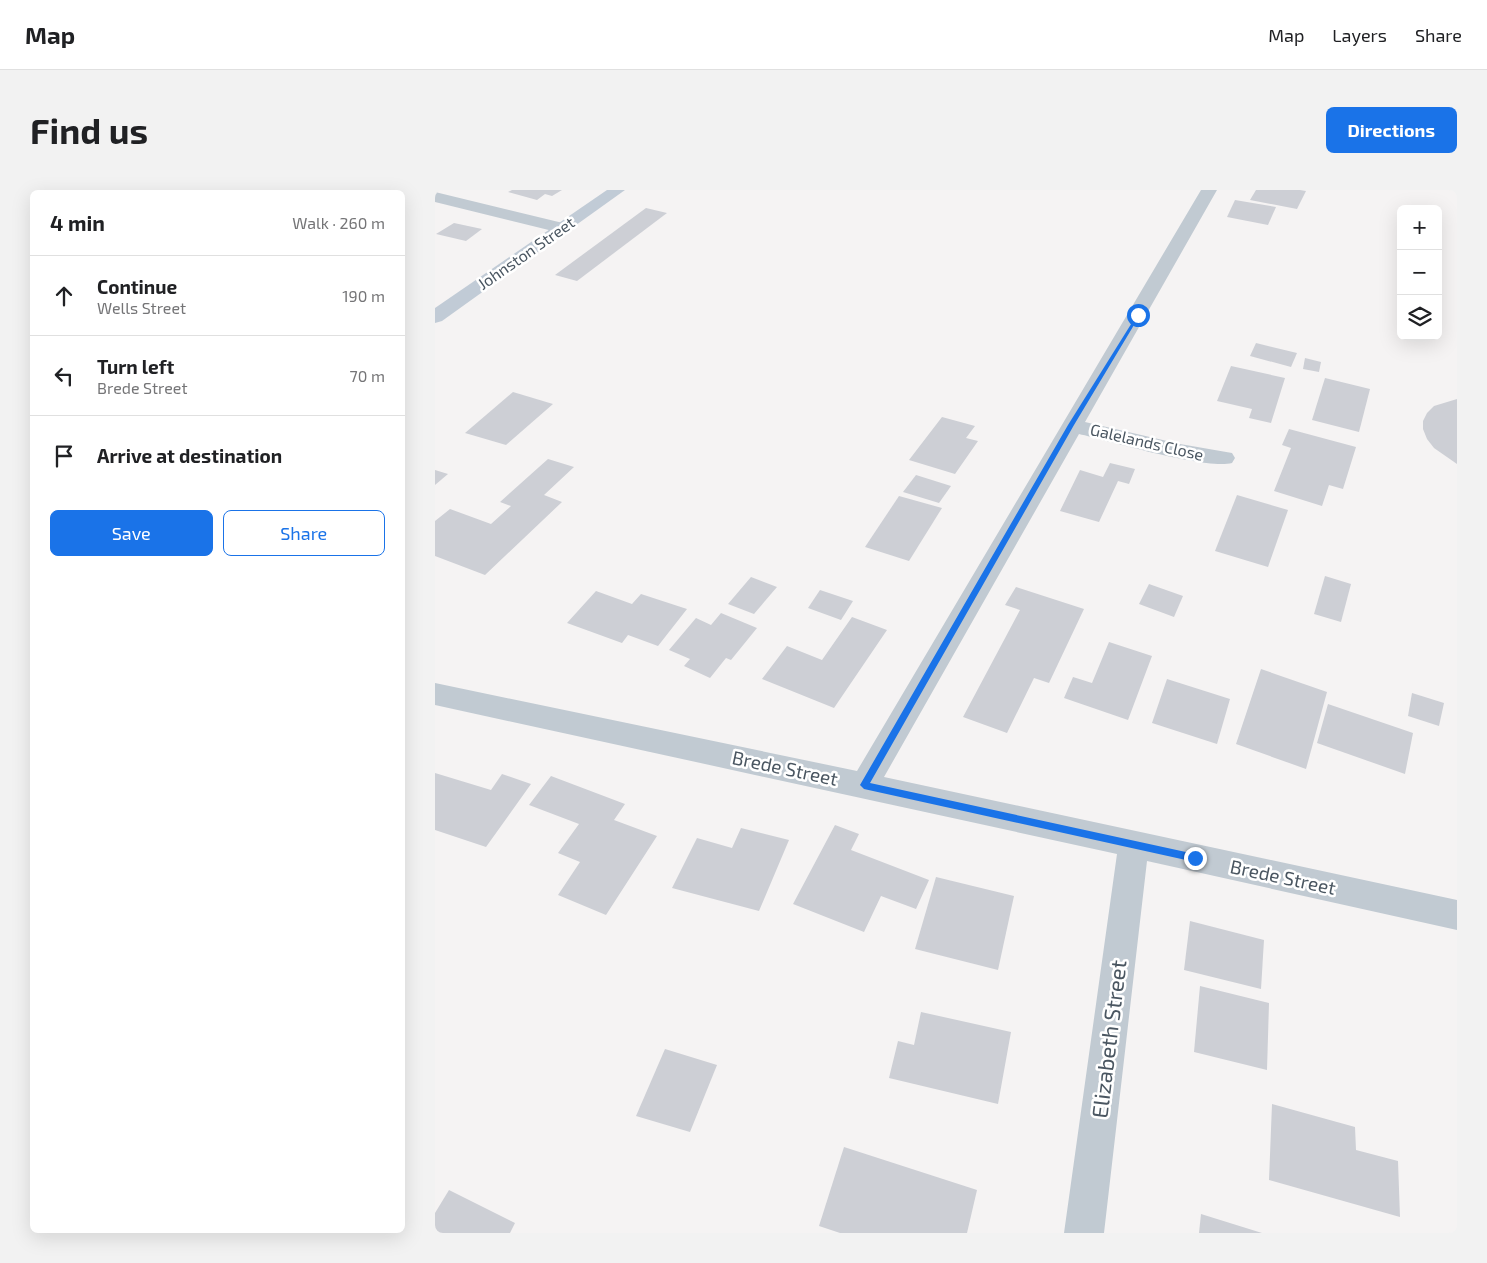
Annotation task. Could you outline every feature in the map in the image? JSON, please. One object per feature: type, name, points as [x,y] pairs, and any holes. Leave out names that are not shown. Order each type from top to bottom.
[{"type":"main road","name":"Johnston Street","points":[[435,317],[617,190]]},
{"type":"street","points":[[864,785],[1071,425],[1138,315],[1209,190]]},
{"type":"street","points":[[435,197],[561,228]]},
{"type":"street","name":"Galelands Close","points":[[1071,425],[1180,451],[1223,458]]},
{"type":"street","name":"Brede Street","points":[[435,694],[864,785],[1457,915]]},
{"type":"street","name":"Elizabeth Street","points":[[1084,1233],[1134,844]]},
{"type":"building","points":[[512,190],[562,190],[552,196],[545,194],[537,200],[508,192]]},
{"type":"building","points":[[1256,190],[1306,191],[1297,209],[1250,200]]},
{"type":"building","points":[[1235,200],[1276,207],[1268,225],[1227,217]]},
{"type":"building","points":[[646,208],[667,213],[577,281],[555,275]]},
{"type":"building","points":[[454,223],[482,229],[466,241],[436,234]]},
{"type":"building","points":[[1256,343],[1297,353],[1291,367],[1250,356]]},
{"type":"building","points":[[1305,358],[1321,362],[1319,372],[1303,369]]},
{"type":"building","points":[[1231,366],[1285,378],[1271,423],[1249,418],[1252,409],[1217,401]]},
{"type":"building","points":[[1325,378],[1370,389],[1359,432],[1312,420]]},
{"type":"building","points":[[513,392],[553,404],[506,445],[465,433]]},
{"type":"building","points":[[1457,399],[1457,464],[1434,448],[1427,439],[1423,429],[1423,421],[1427,413],[1434,406]]},
{"type":"building","points":[[942,417],[975,426],[966,438],[978,441],[955,474],[909,460]]},
{"type":"building","points":[[1289,429],[1356,447],[1343,489],[1329,485],[1322,506],[1274,491],[1291,448],[1282,445]]},
{"type":"building","points":[[548,459],[574,467],[544,495],[562,502],[485,575],[435,556],[435,521],[450,509],[491,524],[511,506],[500,502]]},
{"type":"building","points":[[1110,463],[1135,469],[1129,484],[1118,481],[1099,522],[1060,511],[1080,470],[1103,477]]},
{"type":"building","points":[[435,470],[448,474],[435,485]]},
{"type":"building","points":[[916,475],[951,486],[939,503],[903,492]]},
{"type":"building","points":[[1237,495],[1288,510],[1268,567],[1215,551]]},
{"type":"building","points":[[899,496],[942,508],[909,561],[865,547]]},
{"type":"building","points":[[1325,576],[1351,584],[1341,622],[1314,614]]},
{"type":"building","points":[[751,577],[777,587],[754,614],[728,604]]},
{"type":"building","points":[[1149,584],[1183,596],[1174,617],[1139,604]]},
{"type":"building","points":[[1016,587],[1084,609],[1049,683],[1034,678],[1007,733],[963,717],[1020,610],[1005,605]]},
{"type":"building","points":[[820,590],[853,601],[841,620],[808,608]]},
{"type":"building","points":[[596,591],[632,604],[641,594],[687,609],[658,646],[628,635],[622,643],[567,623]]},
{"type":"building","points":[[721,613],[757,628],[731,660],[726,658],[710,678],[684,666],[690,659],[669,650],[696,618],[711,625]]},
{"type":"building","points":[[852,617],[887,630],[834,708],[762,679],[787,646],[822,660]]},
{"type":"building","points":[[1109,642],[1152,656],[1128,720],[1064,698],[1073,677],[1092,683]]},
{"type":"building","points":[[1261,669],[1327,692],[1306,769],[1236,744]]},
{"type":"building","points":[[1167,679],[1230,699],[1217,744],[1152,723]]},
{"type":"building","points":[[1412,693],[1444,703],[1439,726],[1408,716]]},
{"type":"building","points":[[1328,704],[1413,733],[1405,774],[1317,743]]},
{"type":"building","points":[[435,773],[491,790],[502,774],[531,784],[486,847],[435,830]]},
{"type":"building","points":[[551,776],[625,804],[614,820],[657,836],[606,915],[558,895],[580,862],[558,853],[579,824],[529,805]]},
{"type":"building","points":[[835,825],[859,834],[851,850],[929,880],[916,909],[881,896],[864,932],[793,904]]},
{"type":"building","points":[[741,828],[789,840],[759,911],[672,888],[697,838],[732,848]]},
{"type":"building","points":[[936,877],[1014,896],[998,970],[915,949]]},
{"type":"building","points":[[1190,921],[1264,940],[1261,989],[1184,970]]},
{"type":"building","points":[[1200,986],[1269,1003],[1267,1070],[1194,1052]]},
{"type":"building","points":[[921,1012],[1011,1032],[998,1104],[889,1078],[898,1041],[914,1045]]},
{"type":"building","points":[[665,1049],[717,1065],[690,1132],[636,1116]]},
{"type":"building","points":[[1272,1104],[1355,1127],[1356,1150],[1398,1161],[1400,1217],[1269,1180]]},
{"type":"building","points":[[844,1147],[977,1190],[967,1233],[840,1233],[819,1226]]},
{"type":"building","points":[[449,1190],[515,1223],[510,1233],[435,1233],[435,1213]]},
{"type":"building","points":[[1201,1214],[1262,1233],[1199,1233]]},
{"type":"route","points":[[1138,315],[1071,425],[864,785],[1195,858]]}]
